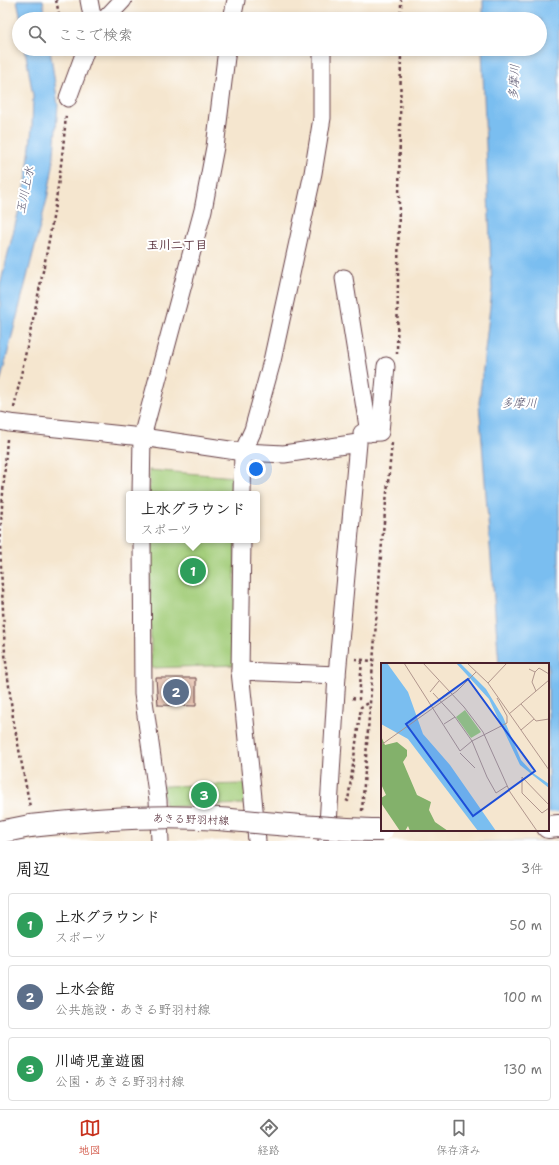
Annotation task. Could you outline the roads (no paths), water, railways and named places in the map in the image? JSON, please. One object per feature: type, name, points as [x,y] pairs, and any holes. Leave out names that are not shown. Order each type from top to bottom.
[{"type":"main road","name":"あきる野羽村線","points":[[0,832],[30,826],[74,821],[114,818],[170,817],[218,819],[338,829],[381,830]]},
{"type":"main road","points":[[549,827],[559,826]]},
{"type":"street","points":[[89,0],[91,12]]},
{"type":"street","points":[[112,12],[123,0]]},
{"type":"street","points":[[233,12],[236,0]]},
{"type":"street","points":[[68,98],[83,56]]},
{"type":"street","points":[[141,491],[142,437],[203,210],[215,147],[226,56]]},
{"type":"street","points":[[242,491],[243,452],[253,430],[272,361],[313,173],[322,118],[322,56]]},
{"type":"street","points":[[327,841],[337,675],[366,440],[344,278]]},
{"type":"street","points":[[6,422],[142,437],[243,452],[284,454],[366,440],[380,432],[386,366]]},
{"type":"street","points":[[142,543],[143,694],[158,800],[160,841]]},
{"type":"street","points":[[242,543],[240,671],[254,798],[257,841]]},
{"type":"street","points":[[240,671],[337,675]]},
{"type":"water","points":[[17,0],[43,0],[45,12],[20,12]]},
{"type":"water","name":"多摩川","points":[[483,0],[559,0],[559,841],[464,841],[549,831],[549,663],[499,663],[479,403],[492,289],[482,56],[547,56],[547,12],[483,12]]},
{"type":"water","name":"玉川上水","points":[[26,56],[51,56],[58,105],[53,166],[47,199],[0,383],[0,285],[26,182],[32,128],[33,96]]},
{"type":"place","name":"上水グラウンド","points":[[193,571]]},
{"type":"place","name":"上水会館","points":[[176,692]]},
{"type":"place","name":"川崎児童遊園","points":[[204,795]]},
{"type":"district","name":"玉川二丁目","points":[[177,245]]}]
